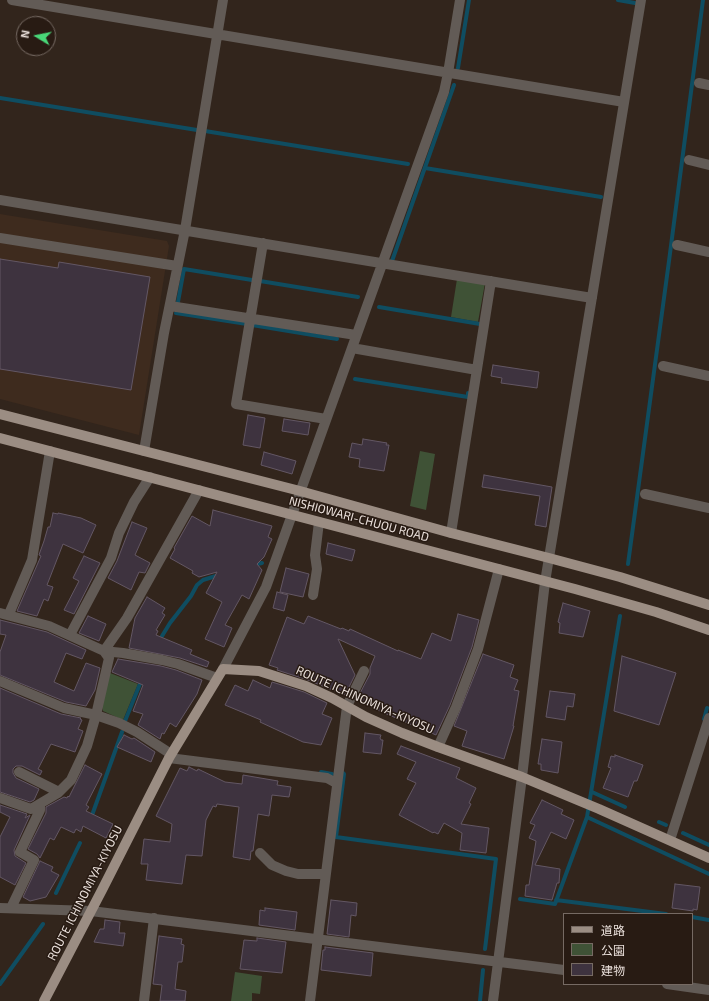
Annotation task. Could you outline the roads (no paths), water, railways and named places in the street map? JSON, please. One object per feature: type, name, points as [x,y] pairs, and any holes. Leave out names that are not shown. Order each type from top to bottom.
[{"type":"main road","name":"NISHIOWARI-CHUOU ROAD","points":[[0,414],[550,558],[620,577],[709,605]]},
{"type":"main road","name":"NISHIOWARI-CHUOU ROAD","points":[[0,438],[575,589],[656,612],[709,630]]},
{"type":"main road","name":"ROUTE ICHINOMIYA-KIYOSU","points":[[44,1001],[170,756],[223,669],[259,671],[306,686],[402,733],[522,778],[599,809],[709,858]]},
{"type":"street","points":[[12,0],[624,102]]},
{"type":"street","points":[[144,451],[177,266],[185,230],[223,0]]},
{"type":"street","points":[[223,669],[266,587],[444,92],[460,0]]},
{"type":"street","points":[[493,1001],[522,778],[545,582],[641,0]]},
{"type":"street","points":[[689,160],[709,165]]},
{"type":"street","points":[[0,200],[382,262],[592,298]]},
{"type":"street","points":[[0,238],[177,266]]},
{"type":"street","points":[[263,243],[236,404],[326,419]]},
{"type":"street","points":[[677,245],[709,252]]},
{"type":"street","points":[[451,533],[491,281]]},
{"type":"street","points":[[170,306],[356,336]]},
{"type":"street","points":[[352,348],[477,370]]},
{"type":"street","points":[[663,366],[709,376]]},
{"type":"street","points":[[0,798],[31,809],[59,792],[71,780],[87,746],[96,715],[108,658],[105,653],[49,626],[4,614],[32,560],[50,451]]},
{"type":"street","points":[[70,635],[111,558],[119,533],[134,502],[150,477]]},
{"type":"street","points":[[105,653],[127,618],[199,490]]},
{"type":"street","points":[[645,494],[709,508]]},
{"type":"street","points":[[312,595],[317,569],[315,555],[319,522]]},
{"type":"street","points":[[438,747],[456,707],[478,649],[499,569]]},
{"type":"street","points":[[105,653],[123,653],[162,660],[217,678]]},
{"type":"street","points":[[310,1001],[336,783],[347,706],[364,671]]},
{"type":"street","points":[[0,681],[64,708],[96,715],[119,723],[137,732],[170,756],[327,778],[336,783]]},
{"type":"street","points":[[670,840],[709,718]]},
{"type":"street","points":[[19,772],[59,792]]},
{"type":"street","points":[[11,908],[34,860],[20,852],[40,810],[40,804]]},
{"type":"street","points":[[260,853],[272,865],[286,871],[298,874],[325,874]]},
{"type":"street","points":[[0,908],[91,911],[563,970]]},
{"type":"street","points":[[144,1001],[154,918]]},
{"type":"street","points":[[674,985],[709,990]]},
{"type":"waterway","points":[[458,68],[469,0]]},
{"type":"waterway","points":[[618,0],[635,3]]},
{"type":"waterway","points":[[628,564],[703,0]]},
{"type":"waterway","points":[[392,261],[454,85]]},
{"type":"waterway","points":[[0,98],[197,130]]},
{"type":"waterway","points":[[205,131],[408,164]]},
{"type":"waterway","points":[[425,168],[601,197]]},
{"type":"waterway","points":[[178,302],[184,269],[252,280]]},
{"type":"waterway","points":[[260,281],[358,297]]},
{"type":"waterway","points":[[379,307],[480,324]]},
{"type":"waterway","points":[[176,313],[247,324]]},
{"type":"waterway","points":[[252,325],[337,339]]},
{"type":"waterway","points":[[355,379],[468,397],[468,393]]},
{"type":"waterway","points":[[253,565],[262,563]]},
{"type":"waterway","points":[[159,641],[170,623],[191,596],[197,585],[203,580],[219,575]]},
{"type":"waterway","points":[[620,616],[587,817],[709,874]]},
{"type":"waterway","points":[[125,721],[142,679]]},
{"type":"waterway","points":[[704,719],[707,708]]},
{"type":"waterway","points":[[91,818],[122,732]]},
{"type":"waterway","points":[[321,772],[332,774]]},
{"type":"waterway","points":[[343,773],[336,837],[496,859],[485,949]]},
{"type":"waterway","points":[[592,792],[625,807]]},
{"type":"waterway","points":[[520,899],[555,904],[587,817]]},
{"type":"waterway","points":[[659,822],[666,825]]},
{"type":"waterway","points":[[683,833],[709,845]]},
{"type":"waterway","points":[[56,893],[80,843]]},
{"type":"waterway","points":[[556,900],[658,913]]},
{"type":"waterway","points":[[693,917],[709,920]]},
{"type":"waterway","points":[[0,984],[43,924]]},
{"type":"waterway","points":[[480,1001],[483,970]]}]
